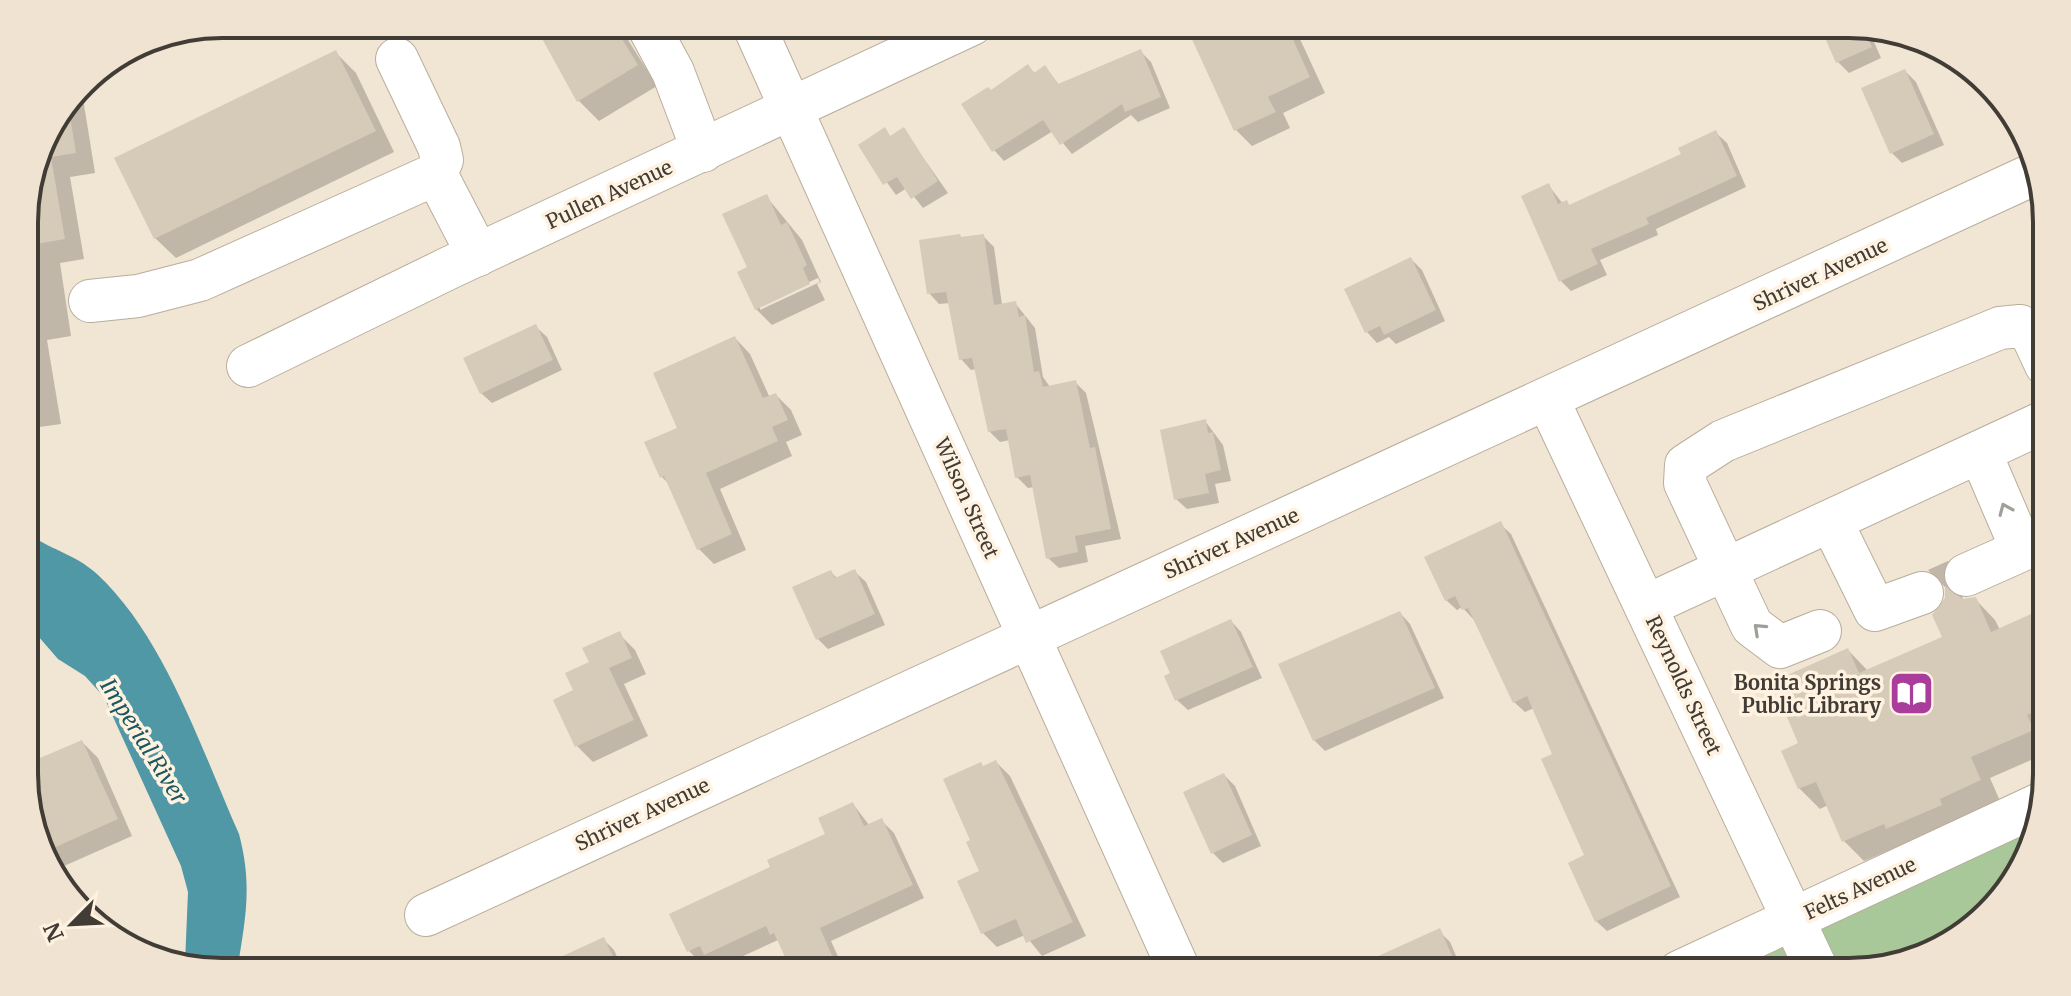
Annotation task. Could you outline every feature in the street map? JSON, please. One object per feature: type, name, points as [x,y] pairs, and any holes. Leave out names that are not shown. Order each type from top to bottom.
[{"type":"street","points":[[655,38],[673,72],[703,151]]},
{"type":"street","name":"Wilson Street","points":[[760,38],[1174,958]]},
{"type":"street","name":"Pullen Avenue","points":[[248,366],[943,38]]},
{"type":"street","points":[[90,301],[138,296],[200,280],[436,174],[442,160],[439,147],[397,59]]},
{"type":"street","points":[[436,174],[478,255]]},
{"type":"street","name":"Shriver Avenue","points":[[426,915],[1029,634],[1548,400],[2027,177]]},
{"type":"street","points":[[1922,593],[1780,647],[1752,626],[1685,483],[1686,465],[1701,452],[2000,328],[2020,326],[2033,337]]},
{"type":"street","name":"Reynolds Street","points":[[1548,400],[1812,958]]},
{"type":"street","points":[[1646,606],[2033,427]]},
{"type":"street","points":[[1966,575],[2022,550],[1980,452]]},
{"type":"street","points":[[1831,521],[1875,610]]},
{"type":"street","name":"Felts Avenue","points":[[1709,958],[2029,809]]},
{"type":"green space","points":[[2028,819],[2014,855],[1987,895],[1951,927],[1930,939],[1908,948],[1861,958],[1730,958]]},
{"type":"water","name":"Imperial River","points":[[38,540],[97,574],[121,600],[143,630],[180,696],[239,834],[247,887],[239,958],[185,954],[188,892],[181,866],[104,697],[85,676],[58,659],[38,636]]},
{"type":"building","points":[[542,38],[622,38],[638,65],[577,102]]},
{"type":"building","points":[[1191,38],[1292,38],[1310,77],[1268,97],[1276,112],[1234,131]]},
{"type":"building","points":[[1825,38],[1869,40],[1872,47],[1836,63]]},
{"type":"building","points":[[1141,49],[1161,97],[1125,112],[1122,104],[1060,145],[1043,120],[992,152],[961,104],[988,87],[991,90],[1028,64],[1034,73],[1045,65],[1058,84]]},
{"type":"building","points":[[336,50],[376,131],[154,239],[114,158]]},
{"type":"building","points":[[1905,69],[1934,134],[1890,154],[1861,88]]},
{"type":"building","points":[[70,118],[76,153],[51,157],[65,239],[38,244],[38,210],[44,174],[52,152]]},
{"type":"building","points":[[885,127],[890,136],[904,127],[938,181],[911,199],[897,177],[883,185],[858,145]]},
{"type":"building","points":[[1716,130],[1737,176],[1646,218],[1649,224],[1591,249],[1598,264],[1559,282],[1521,196],[1549,183],[1558,204],[1567,200],[1569,205],[1681,154],[1678,148]]},
{"type":"building","points":[[767,194],[781,225],[787,222],[807,265],[803,268],[810,284],[755,310],[737,272],[747,267],[722,214]]},
{"type":"building","points":[[960,234],[961,237],[984,234],[994,305],[1016,301],[1019,317],[1025,315],[1034,372],[1039,371],[1043,387],[1076,380],[1090,448],[1095,447],[1111,529],[1075,536],[1078,552],[1046,559],[1030,475],[1015,478],[1006,429],[988,432],[972,358],[959,360],[946,292],[927,294],[919,240]]},
{"type":"building","points":[[1411,257],[1436,310],[1384,335],[1380,326],[1365,333],[1344,289]]},
{"type":"building","points":[[536,324],[553,360],[480,394],[463,358]]},
{"type":"building","points":[[735,336],[763,398],[776,393],[788,420],[772,427],[778,441],[706,473],[732,534],[697,550],[664,476],[660,478],[644,442],[677,428],[653,373]]},
{"type":"building","points":[[1206,419],[1208,433],[1213,432],[1221,470],[1205,474],[1209,493],[1174,500],[1160,430]]},
{"type":"building","points":[[1501,521],[1671,886],[1595,922],[1568,863],[1584,855],[1541,759],[1552,754],[1527,696],[1513,703],[1468,608],[1462,610],[1455,596],[1445,601],[1424,557]]},
{"type":"building","points":[[855,569],[875,614],[816,640],[792,587],[831,570],[835,578]]},
{"type":"building","name":"Bonita Springs Public Library","points":[[1945,586],[1963,599],[1976,597],[1991,632],[2033,613],[2033,712],[2027,715],[2033,730],[1971,757],[1981,780],[1940,799],[1942,805],[1886,829],[1884,824],[1842,842],[1816,782],[1798,789],[1781,751],[1798,743],[1772,682],[1848,648],[1859,673],[1942,637],[1932,615],[1945,598]]},
{"type":"building","points":[[1400,611],[1435,688],[1313,741],[1278,664]]},
{"type":"building","points":[[1231,619],[1253,667],[1175,701],[1164,676],[1170,673],[1160,651]]},
{"type":"building","points":[[620,631],[632,658],[609,668],[634,720],[575,747],[553,700],[573,690],[565,673],[589,662],[582,648]]},
{"type":"building","points":[[82,740],[118,819],[54,848],[44,822],[38,759]]},
{"type":"building","points":[[996,760],[1073,922],[1026,943],[1016,919],[981,934],[957,881],[979,871],[966,842],[970,840],[943,779],[981,762],[983,766]]},
{"type":"building","points":[[1224,773],[1252,835],[1211,854],[1183,792]]},
{"type":"building","points":[[853,802],[864,826],[882,818],[913,885],[820,928],[833,958],[786,958],[774,933],[770,935],[766,926],[704,955],[700,946],[687,952],[669,914],[770,867],[767,860],[825,834],[818,818]]},
{"type":"building","points":[[1440,928],[1453,958],[1374,958]]},
{"type":"building","points":[[604,937],[614,958],[558,958]]},
{"type":"place","name":"Bonita Springs Public Library","points":[[1912,694]]}]
